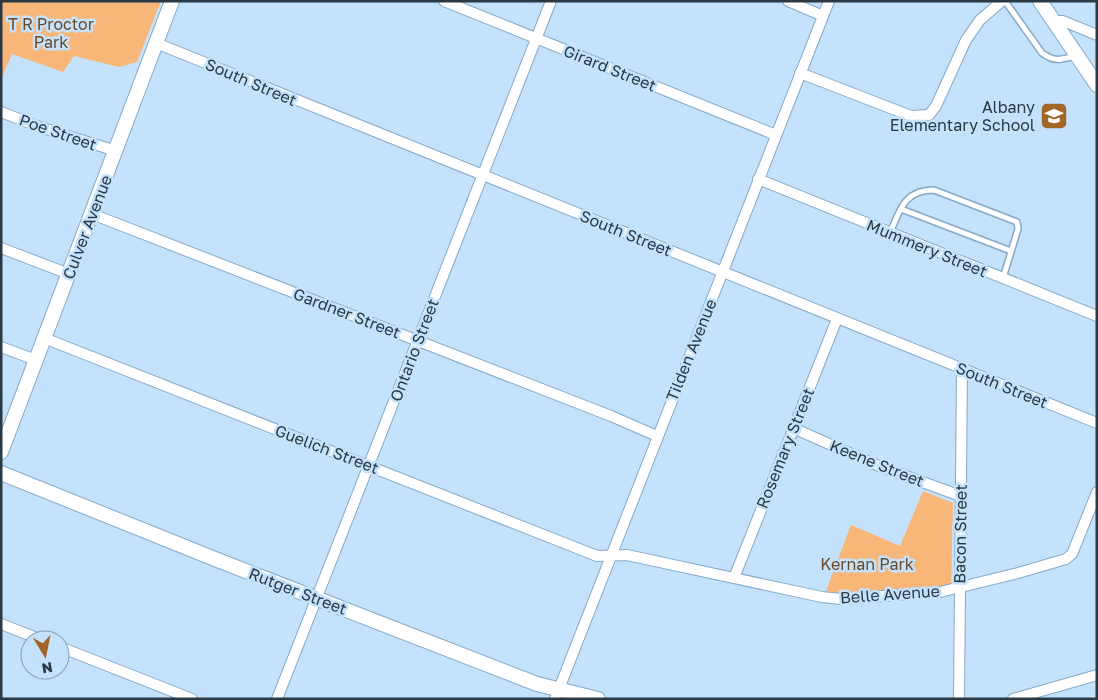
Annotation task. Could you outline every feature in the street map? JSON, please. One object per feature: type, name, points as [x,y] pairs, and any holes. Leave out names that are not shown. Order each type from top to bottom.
[{"type":"street","name":"Culver Avenue","points":[[1,452],[172,1]]},
{"type":"street","name":"Girard Street","points":[[444,1],[776,135]]},
{"type":"street","name":"Ontario Street","points":[[277,699],[551,1]]},
{"type":"street","points":[[788,1],[823,16]]},
{"type":"street","name":"Tilden Avenue","points":[[556,694],[829,1]]},
{"type":"street","points":[[800,74],[911,116],[929,115],[936,106],[966,40],[980,20],[1004,1]]},
{"type":"street","points":[[1040,1],[1097,85]]},
{"type":"street","points":[[1054,21],[1063,21],[1097,35]]},
{"type":"street","name":"South Street","points":[[156,43],[1097,423]]},
{"type":"street","name":"Poe Street","points":[[1,112],[40,127],[116,151]]},
{"type":"street","name":"Mummery Street","points":[[758,179],[1097,316]]},
{"type":"street","name":"Gardner Street","points":[[92,214],[611,416],[657,436]]},
{"type":"street","points":[[1,248],[69,274]]},
{"type":"street","name":"Rosemary Street","points":[[734,578],[837,319]]},
{"type":"street","name":"Guelich Street","points":[[44,338],[597,556],[610,556]]},
{"type":"street","points":[[1,347],[36,360]]},
{"type":"street","name":"Bacon Street","points":[[959,699],[962,369]]},
{"type":"street","name":"Keene Street","points":[[793,428],[881,466],[961,496]]},
{"type":"street","name":"Rutger Street","points":[[1,473],[220,561],[519,677],[556,694],[598,699]]},
{"type":"street","name":"Belle Avenue","points":[[610,556],[627,555],[841,599],[940,592],[1066,559],[1072,554],[1097,492]]},
{"type":"street","points":[[1,624],[20,631]]},
{"type":"street","points":[[70,651],[192,699]]},
{"type":"street","points":[[1013,699],[1097,675]]},
{"type":"lane","points":[[1004,1],[1042,53],[1050,59],[1059,61],[1077,55]]},
{"type":"lane","points":[[890,233],[904,201],[914,194],[926,190],[934,190],[1017,222],[1018,229],[1003,278]]},
{"type":"lane","points":[[901,209],[1011,252]]},
{"type":"green space","name":"T R Proctor Park","points":[[1,1],[161,1],[137,62],[119,67],[74,56],[63,72],[12,54],[1,79]]},
{"type":"green space","name":"Kernan Park","points":[[923,491],[953,503],[951,586],[846,594],[826,591],[851,525],[900,546]]},
{"type":"place","name":"Albany Elementary School","points":[[1054,116]]}]
